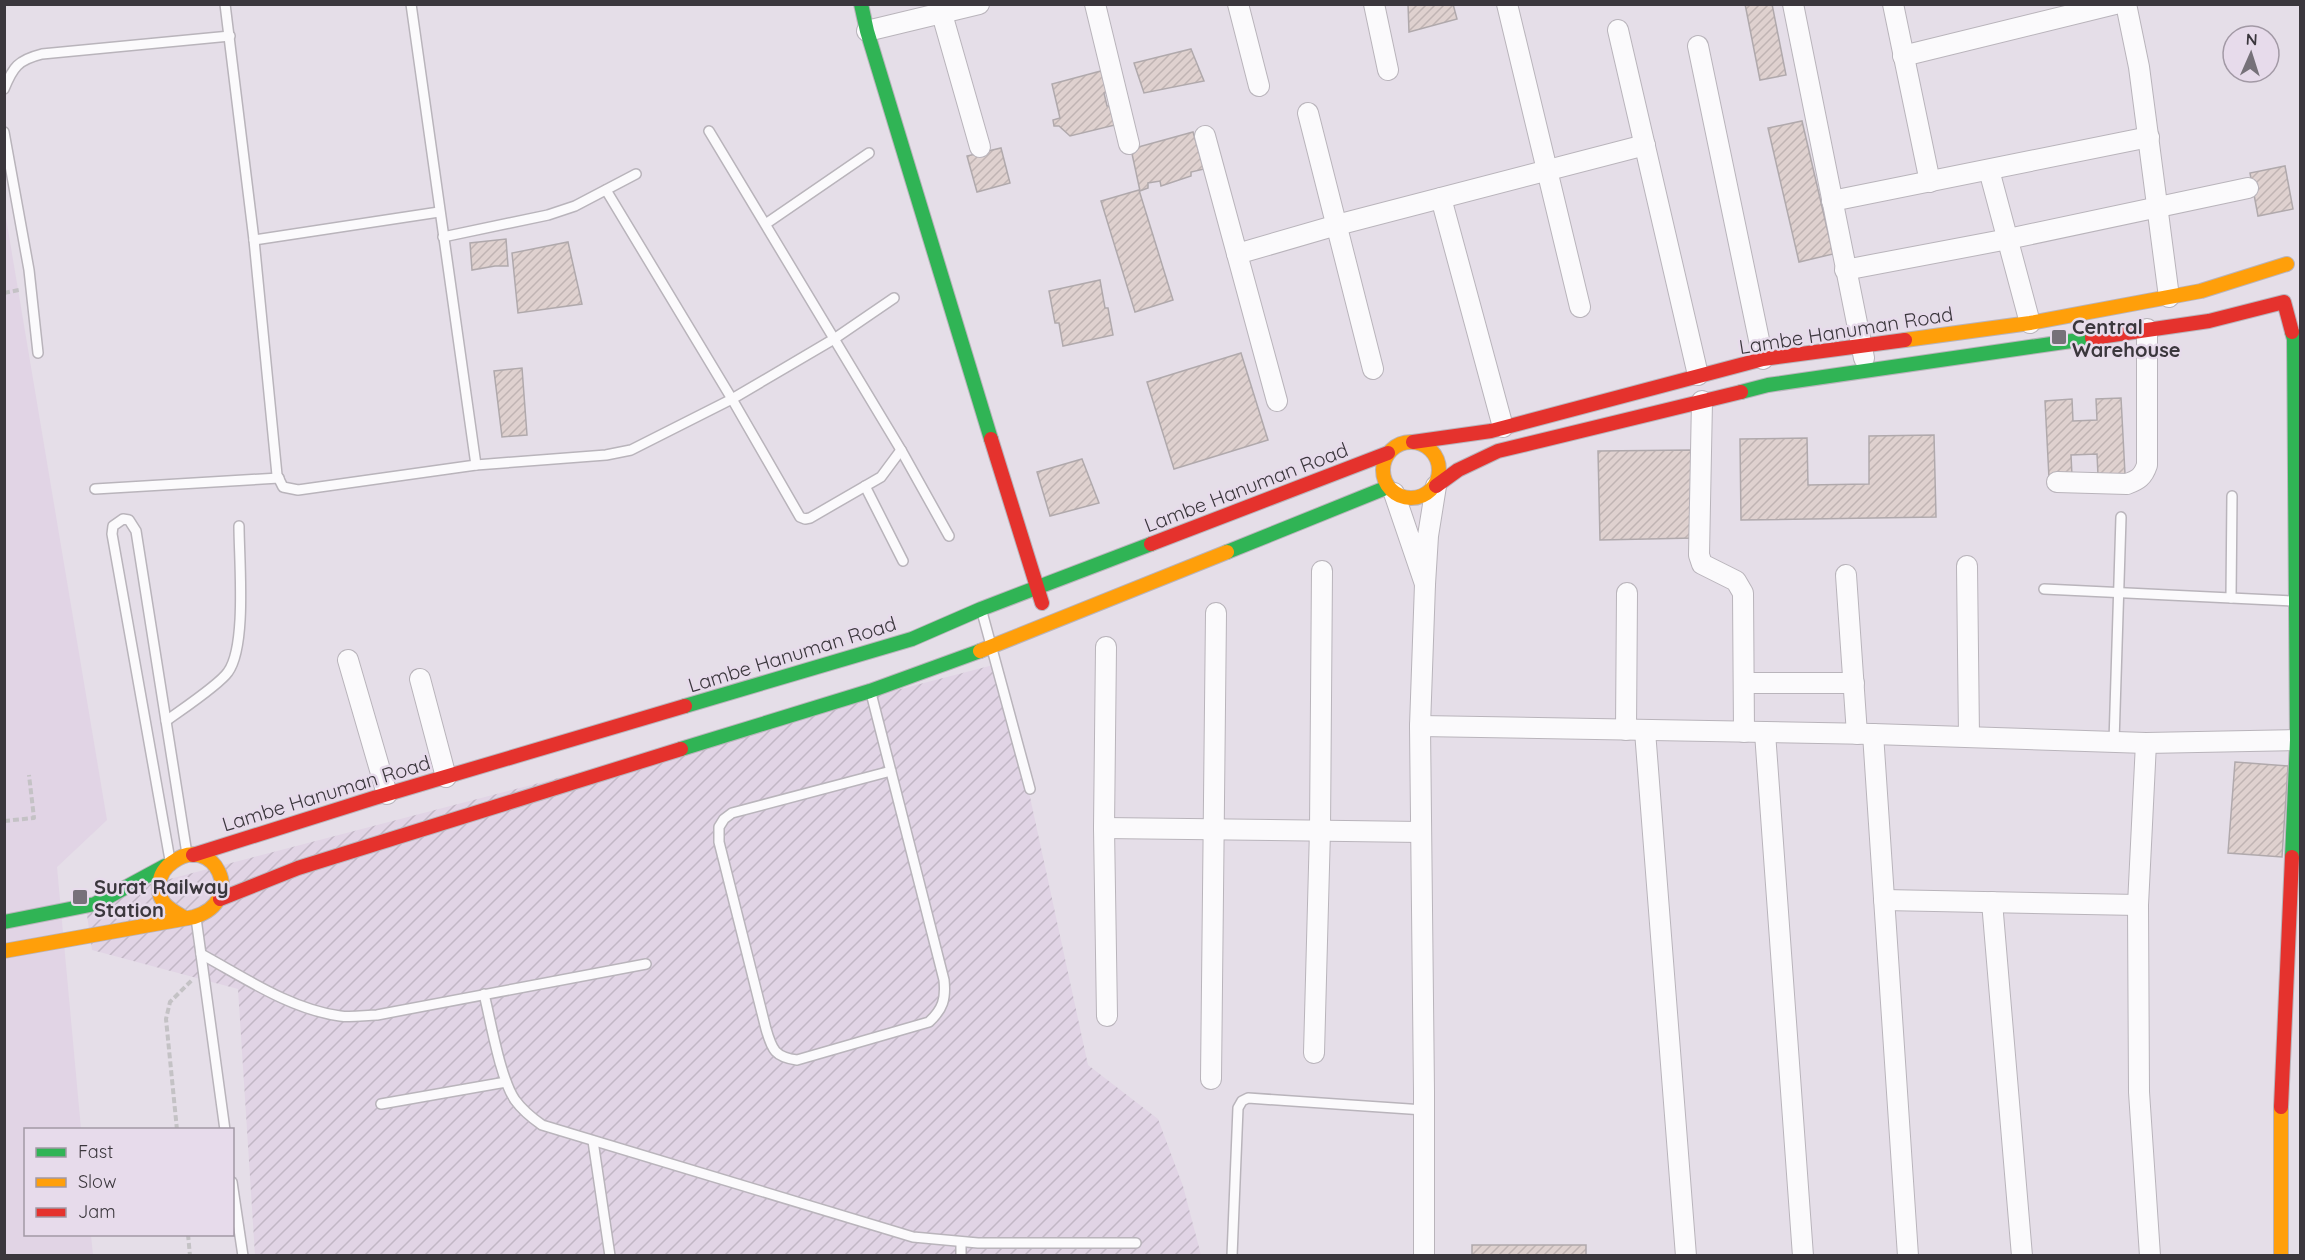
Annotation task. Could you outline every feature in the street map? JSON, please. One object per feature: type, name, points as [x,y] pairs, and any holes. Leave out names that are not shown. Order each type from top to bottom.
[{"type":"main road","points":[[861,4],[867,31],[1035,589],[1050,623]]},
{"type":"main road","points":[[2280,1256],[2281,1101],[2299,740],[2294,339],[2284,302],[2276,286],[2277,275],[2294,263]]},
{"type":"main road","name":"Lambe Hanuman Road","points":[[1413,442],[1503,427],[1763,359],[2030,323],[2201,291],[2294,263]]},
{"type":"main road","points":[[1436,486],[1440,476],[1437,457],[1431,449],[1413,442],[1403,443],[1388,453],[1383,470],[1391,490],[1402,497],[1420,498],[1458,470],[1497,451],[1768,385],[2209,321],[2284,302],[2299,306]]},
{"type":"main road","points":[[1763,359],[1768,385]]},
{"type":"main road","name":"Lambe Hanuman Road","points":[[190,855],[912,639],[981,609],[1388,453]]},
{"type":"main road","points":[[4,951],[207,914],[220,899],[298,868],[870,691],[992,647],[1391,490]]},
{"type":"main road","points":[[4,922],[95,904],[174,859],[190,855],[212,862],[218,870],[222,879],[220,899]]},
{"type":"main road","points":[[168,864],[160,876],[158,887],[160,898],[175,914],[191,918]]},
{"type":"street","points":[[867,31],[979,4]]},
{"type":"street","points":[[1095,4],[1129,144]]},
{"type":"street","points":[[1238,4],[1259,86]]},
{"type":"street","points":[[1374,4],[1388,70]]},
{"type":"street","points":[[1507,4],[1580,307]]},
{"type":"street","points":[[1793,4],[1866,370]]},
{"type":"street","points":[[1893,4],[1930,182]]},
{"type":"street","points":[[1903,56],[2115,4]]},
{"type":"street","points":[[2126,4],[2139,67],[2169,297]]},
{"type":"street","points":[[942,14],[980,147]]},
{"type":"street","points":[[1618,30],[1698,375]]},
{"type":"street","points":[[1698,46],[1763,359]]},
{"type":"street","points":[[1308,113],[1373,369]]},
{"type":"street","points":[[1204,136],[1278,401]]},
{"type":"street","points":[[1832,201],[2149,137]]},
{"type":"street","points":[[1237,254],[1337,225],[1645,145]]},
{"type":"street","points":[[1989,170],[2030,323]]},
{"type":"street","points":[[1845,270],[2007,239],[2248,188]]},
{"type":"street","points":[[1442,198],[1503,427]]},
{"type":"street","points":[[2057,482],[2127,484],[2138,480],[2144,474],[2147,465],[2147,329]]},
{"type":"street","points":[[1702,401],[1699,555],[1702,564],[1736,581],[1743,593],[1744,732]]},
{"type":"street","points":[[1424,1256],[1420,726],[1428,536],[1436,486]]},
{"type":"street","points":[[1391,490],[1425,584]]},
{"type":"street","points":[[1967,566],[1970,737]]},
{"type":"street","points":[[1314,1053],[1320,830],[1322,571]]},
{"type":"street","points":[[1846,574],[1854,682],[1865,734],[1884,900],[1908,1256]]},
{"type":"street","points":[[1627,592],[1635,730],[1686,1256]]},
{"type":"street","points":[[1211,1079],[1215,613]]},
{"type":"street","points":[[1106,647],[1104,828],[1107,1016]]},
{"type":"street","points":[[348,660],[387,795]]},
{"type":"street","points":[[420,679],[446,777]]},
{"type":"street","points":[[1744,683],[1854,682]]},
{"type":"street","points":[[1420,726],[1865,734],[2146,743],[2299,740]]},
{"type":"street","points":[[1765,733],[1803,1256]]},
{"type":"street","points":[[2146,743],[2138,905],[2139,1092],[2150,1256]]},
{"type":"street","points":[[1104,828],[1421,832]]},
{"type":"street","points":[[1884,900],[2138,905]]},
{"type":"street","points":[[1992,902],[2022,1256]]},
{"type":"lane","points":[[225,4],[254,240],[279,478],[283,487],[298,490],[476,465],[624,452],[732,399],[834,339],[894,298]]},
{"type":"lane","points":[[411,4],[442,237],[476,465]]},
{"type":"lane","points":[[4,89],[12,71],[29,57],[230,36]]},
{"type":"lane","points":[[709,131],[766,223],[949,536]]},
{"type":"lane","points":[[4,132],[29,270],[38,353]]},
{"type":"lane","points":[[766,223],[869,153]]},
{"type":"lane","points":[[442,237],[548,215],[574,206],[636,174]]},
{"type":"lane","points":[[606,190],[800,517],[810,518],[881,477],[900,450]]},
{"type":"lane","points":[[254,240],[439,212]]},
{"type":"lane","points":[[95,489],[279,478]]},
{"type":"lane","points":[[865,486],[903,561]]},
{"type":"lane","points":[[2231,598],[2232,496]]},
{"type":"lane","points":[[2114,742],[2121,517]]},
{"type":"lane","points":[[168,864],[112,534],[113,526],[123,519],[129,520],[136,531],[190,855]]},
{"type":"lane","points":[[166,721],[227,674],[236,658],[239,637],[239,526]]},
{"type":"lane","points":[[2044,589],[2296,601]]},
{"type":"lane","points":[[981,609],[1030,789]]},
{"type":"lane","points":[[870,691],[891,771],[944,980],[946,994],[942,1009],[929,1022],[797,1060],[782,1058],[771,1046],[766,1029],[725,869],[719,827],[732,813],[891,771]]},
{"type":"lane","points":[[191,918],[201,954],[225,1128]]},
{"type":"lane","points":[[201,954],[267,991],[304,1007],[342,1017],[377,1015],[646,964]]},
{"type":"lane","points":[[484,994],[506,1082],[514,1099],[525,1113],[542,1125],[913,1237],[961,1242],[1136,1243]]},
{"type":"lane","points":[[381,1104],[506,1082]]},
{"type":"lane","points":[[1232,1256],[1238,1108],[1242,1101],[1248,1098],[1424,1110]]},
{"type":"lane","points":[[593,1141],[610,1256]]},
{"type":"lane","points":[[234,1195],[243,1256]]},
{"type":"lane","points":[[961,1242],[961,1256]]},
{"type":"path","points":[[4,821],[34,818],[29,776]]},
{"type":"path","points":[[177,1128],[167,1011],[170,1002],[203,969]]},
{"type":"path","points":[[188,1236],[190,1256]]},
{"type":"shaded area","points":[[4,206],[107,820],[57,867],[81,1128],[24,1128],[24,1236],[91,1236],[93,1255],[5,1255]]},
{"type":"shaded area","points":[[1001,663],[1088,1065],[1158,1119],[1183,1186],[1201,1255],[255,1255],[238,989],[92,950],[85,901]]},
{"type":"building","points":[[1408,4],[1453,4],[1457,19],[1409,32]]},
{"type":"building","points":[[1745,4],[1772,4],[1786,75],[1760,80]]},
{"type":"building","points":[[1191,49],[1204,81],[1144,93],[1134,63]]},
{"type":"building","points":[[1101,71],[1109,92],[1104,93],[1107,106],[1111,106],[1115,125],[1070,136],[1059,126],[1054,126],[1053,120],[1060,118],[1052,84]]},
{"type":"building","points":[[1802,121],[1833,254],[1799,262],[1768,128]]},
{"type":"building","points":[[1193,132],[1204,169],[1191,172],[1191,176],[1161,186],[1160,181],[1148,183],[1148,188],[1140,191],[1131,149]]},
{"type":"building","points":[[1001,148],[1010,183],[977,192],[967,156]]},
{"type":"building","points":[[2285,166],[2293,209],[2258,216],[2250,173]]},
{"type":"building","points":[[1139,190],[1173,300],[1135,312],[1101,201]]},
{"type":"building","points":[[506,239],[508,266],[472,270],[470,243]]},
{"type":"building","points":[[568,242],[582,304],[518,313],[512,253]]},
{"type":"building","points":[[1100,280],[1113,335],[1063,346],[1059,323],[1055,323],[1049,291]]},
{"type":"building","points":[[1241,353],[1268,440],[1174,469],[1147,382]]},
{"type":"building","points":[[522,368],[527,435],[502,437],[494,371]]},
{"type":"building","points":[[2121,398],[2125,474],[2098,475],[2097,454],[2071,455],[2072,476],[2049,478],[2045,401],[2072,399],[2073,421],[2097,420],[2096,399]]},
{"type":"building","points":[[1934,435],[1936,517],[1741,520],[1740,439],[1807,438],[1808,485],[1869,484],[1869,436]]},
{"type":"building","points":[[1693,450],[1694,538],[1600,540],[1598,451]]},
{"type":"building","points":[[1082,459],[1099,503],[1050,516],[1037,472]]},
{"type":"building","points":[[2235,762],[2288,766],[2282,857],[2228,853]]},
{"type":"building","points":[[1472,1245],[1586,1245],[1586,1256],[1472,1256]]},
{"type":"traffic: fast","points":[[861,4],[867,31],[991,439]]},
{"type":"traffic: fast","points":[[2292,332],[2294,339],[2297,740],[2292,857]]},
{"type":"traffic: fast","points":[[1741,392],[1768,385],[2092,338]]},
{"type":"traffic: fast","points":[[1227,552],[1388,487]]},
{"type":"traffic: fast","points":[[685,706],[912,639],[981,609],[1151,544]]},
{"type":"traffic: fast","points":[[681,749],[870,691],[980,651]]},
{"type":"traffic: fast","points":[[4,922],[95,904],[165,866]]},
{"type":"traffic: slow","points":[[1905,340],[2030,323],[2201,291],[2287,264]]},
{"type":"traffic: slow","points":[[1405,442],[1417,442],[1427,446],[1435,454],[1439,470],[1435,486],[1427,494],[1417,498],[1405,498],[1395,494],[1387,486],[1383,476],[1383,464],[1387,454],[1395,446],[1405,442]]},
{"type":"traffic: slow","points":[[980,651],[1227,552]]},
{"type":"traffic: slow","points":[[4,951],[194,917],[210,909],[219,897],[222,884],[219,872],[211,862],[200,856],[187,855],[173,862],[163,872],[160,881],[160,897],[170,909],[185,918]]},
{"type":"traffic: slow","points":[[2281,1107],[2281,1256]]},
{"type":"traffic: jam","points":[[2092,338],[2209,321],[2284,302],[2292,332]]},
{"type":"traffic: jam","points":[[1413,442],[1491,431],[1763,359],[1905,340]]},
{"type":"traffic: jam","points":[[1436,486],[1458,470],[1498,451],[1741,392]]},
{"type":"traffic: jam","points":[[991,439],[1042,603]]},
{"type":"traffic: jam","points":[[1151,544],[1388,453]]},
{"type":"traffic: jam","points":[[193,855],[374,798],[685,706]]},
{"type":"traffic: jam","points":[[220,899],[298,868],[681,749]]},
{"type":"traffic: jam","points":[[2281,1107],[2292,857]]},
{"type":"place","name":"Central Warehouse","points":[[2059,337]]},
{"type":"place","name":"Surat Railway Station","points":[[80,897]]}]
